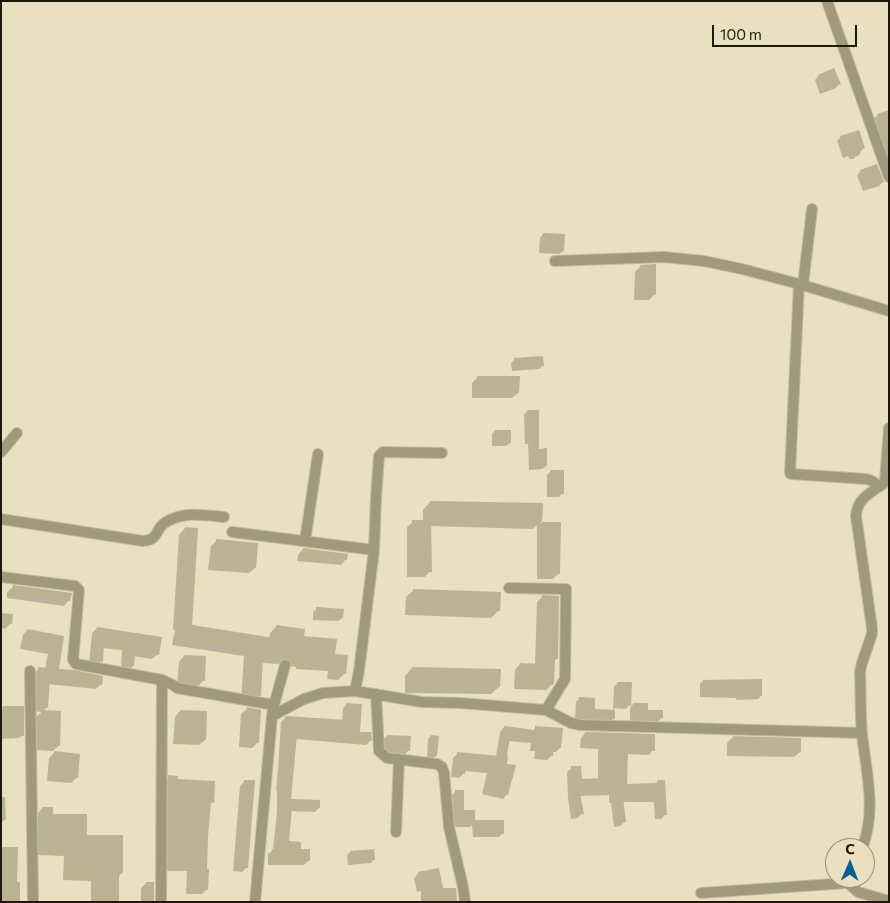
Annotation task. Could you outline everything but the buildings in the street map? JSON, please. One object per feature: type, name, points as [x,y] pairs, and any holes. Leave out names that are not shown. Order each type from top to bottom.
[{"type":"street","points":[[827,1],[889,177]]},
{"type":"street","points":[[812,210],[801,284],[790,472],[791,474],[866,479],[880,486]]},
{"type":"street","points":[[555,261],[664,257],[704,261],[801,284],[889,311]]},
{"type":"street","points":[[866,838],[869,796],[862,733],[860,672],[872,634],[872,628],[856,510],[863,498],[885,481],[889,428]]},
{"type":"street","points":[[1,452],[17,433]]},
{"type":"street","points":[[355,690],[374,550],[379,456],[383,452],[442,453]]},
{"type":"street","points":[[305,541],[318,454]]},
{"type":"street","points":[[1,519],[143,541],[155,538],[165,523],[179,516],[189,514],[224,517]]},
{"type":"street","points":[[232,532],[374,550]]},
{"type":"street","points":[[1,577],[75,586],[79,590],[73,660],[76,664],[162,680],[177,688],[273,710],[323,693],[355,690],[422,702],[546,710],[580,725],[862,733]]},
{"type":"street","points":[[509,588],[566,589],[565,679],[546,710]]},
{"type":"street","points":[[255,902],[273,710],[285,665]]},
{"type":"street","points":[[30,671],[34,902]]},
{"type":"street","points":[[161,902],[162,680]]},
{"type":"street","points":[[376,694],[379,751],[387,758],[437,764],[442,767],[449,827],[465,902]]},
{"type":"street","points":[[396,832],[399,759]]},
{"type":"street","points":[[700,893],[825,883]]},
{"type":"street","points":[[855,888],[858,892],[889,901]]}]
